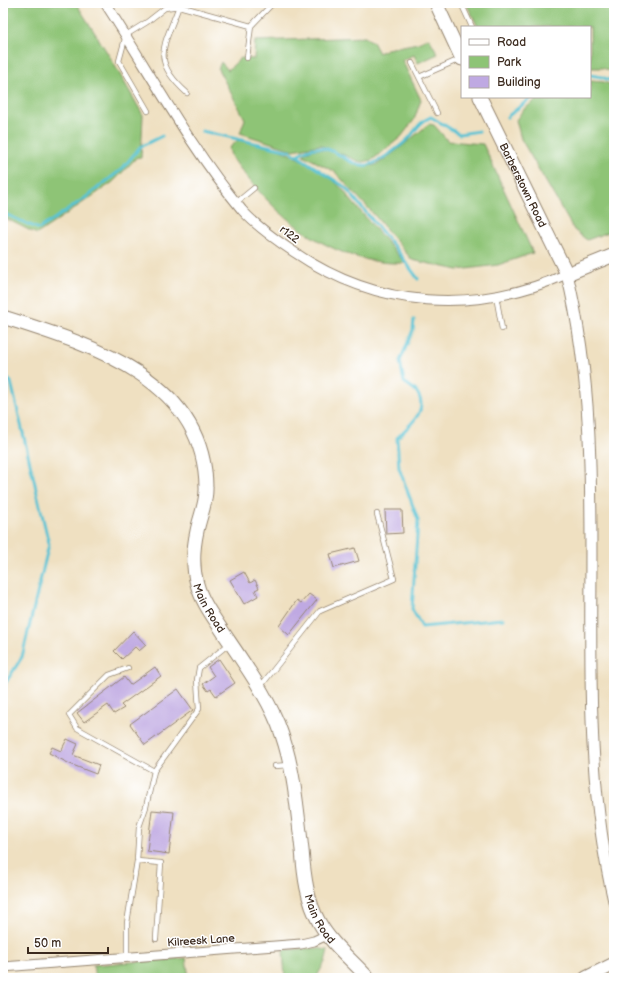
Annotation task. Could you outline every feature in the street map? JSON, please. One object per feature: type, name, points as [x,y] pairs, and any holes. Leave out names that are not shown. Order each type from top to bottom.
[{"type":"main road","points":[[436,3],[461,56]]},
{"type":"main road","name":"Barberstown Road","points":[[480,98],[567,274]]},
{"type":"main road","points":[[567,274],[614,255]]},
{"type":"main road","name":"Main Road","points":[[3,316],[80,343],[145,377],[164,392],[188,420],[197,434],[202,450],[206,480],[206,494],[194,550],[194,569],[198,587],[206,605],[258,688],[278,724],[290,765],[304,875],[309,900],[327,935],[368,978]]},
{"type":"main road","points":[[586,978],[614,964]]},
{"type":"street","name":"r122","points":[[105,3],[194,143],[243,211],[279,242],[317,267],[366,288],[410,299],[450,301],[509,295],[539,286],[567,274]]},
{"type":"street","points":[[567,274],[585,326],[595,378]]},
{"type":"street","points":[[602,585],[598,755],[603,845],[614,901]]},
{"type":"street","name":"Kilreesk Lane","points":[[3,967],[301,944],[314,941],[327,935]]},
{"type":"lane","points":[[247,58],[251,26],[273,3]]},
{"type":"lane","points":[[460,3],[472,26]]},
{"type":"lane","points":[[179,6],[164,47],[162,58],[167,71],[188,93]]},
{"type":"lane","points":[[148,111],[119,61],[126,35],[147,22],[165,8],[179,6],[251,26]]},
{"type":"lane","points":[[419,77],[461,58]]},
{"type":"lane","points":[[412,63],[437,113]]},
{"type":"lane","points":[[237,202],[254,188]]},
{"type":"lane","points":[[496,296],[502,329]]},
{"type":"lane","points":[[258,688],[320,611],[394,579],[377,514]]},
{"type":"lane","points":[[126,958],[127,923],[137,861],[139,827],[146,807],[154,771],[199,709],[197,680],[199,668],[230,643]]},
{"type":"lane","points":[[128,668],[109,675],[69,715],[76,728],[154,771]]},
{"type":"lane","points":[[275,766],[290,765]]},
{"type":"lane","points":[[137,861],[161,863],[156,939]]},
{"type":"green space","points":[[3,3],[76,3],[110,57],[143,115],[141,158],[137,157],[113,182],[37,234],[3,217]]},
{"type":"green space","points":[[466,3],[614,3],[614,73],[603,68],[591,68],[591,26],[478,26]]},
{"type":"green space","points":[[365,37],[373,42],[379,53],[387,49],[418,43],[429,38],[438,54],[418,63],[414,55],[402,60],[421,100],[414,120],[401,137],[372,160],[363,162],[358,161],[320,145],[293,150],[240,133],[245,119],[218,69],[221,62],[228,70],[241,58],[254,59],[255,41]]},
{"type":"green space","points":[[591,81],[604,82],[614,86],[614,230],[587,240],[574,230],[521,139],[516,120],[523,110],[539,98],[591,98]]},
{"type":"green space","points":[[429,124],[434,125],[448,141],[483,144],[533,253],[498,265],[458,270],[412,260],[371,211],[335,172],[303,155],[311,150],[320,149],[329,151],[357,163],[375,165],[393,153]]},
{"type":"green space","points":[[238,140],[278,149],[310,164],[328,176],[343,190],[405,263],[378,262],[352,256],[305,232],[284,216],[265,197],[231,156],[229,148]]},
{"type":"green space","points":[[315,948],[328,950],[325,962],[316,978],[285,978],[283,950]]},
{"type":"green space","points":[[186,958],[189,978],[95,978],[93,965]]},
{"type":"building","points":[[385,510],[402,510],[403,533],[386,534]]},
{"type":"building","points":[[355,548],[359,561],[334,568],[330,554]]},
{"type":"building","points":[[244,572],[250,583],[255,580],[259,588],[255,590],[258,596],[244,604],[230,580]]},
{"type":"building","points":[[309,594],[317,600],[289,635],[279,626],[297,600],[301,603]]},
{"type":"building","points":[[133,631],[146,645],[139,651],[135,647],[122,659],[114,651]]},
{"type":"building","points":[[219,659],[235,683],[216,696],[211,689],[208,691],[203,684],[214,676],[208,667]]},
{"type":"building","points":[[155,667],[161,676],[121,705],[124,708],[114,714],[108,705],[84,722],[77,713],[124,677],[130,685]]},
{"type":"building","points":[[178,689],[193,710],[145,745],[130,724]]},
{"type":"building","points":[[67,739],[78,744],[73,755],[99,765],[96,774],[70,764],[49,753],[52,747],[61,751]]},
{"type":"building","points":[[152,810],[174,812],[169,854],[147,851]]},
{"type":"waterway","points":[[591,75],[602,77],[614,82]]},
{"type":"waterway","points":[[507,117],[531,98]]},
{"type":"waterway","points":[[297,155],[309,149],[328,149],[359,165],[373,164],[395,150],[409,138],[421,123],[431,117],[459,134],[479,131]]},
{"type":"waterway","points":[[202,131],[290,151],[345,187],[397,250],[418,279]]},
{"type":"waterway","points":[[3,213],[39,229],[85,198],[122,169],[140,147],[162,136]]},
{"type":"waterway","points":[[414,320],[413,330],[400,361],[404,382],[417,392],[421,401],[421,407],[416,418],[397,438],[399,468],[418,520],[412,609],[422,627],[503,619]]},
{"type":"waterway","points":[[3,375],[11,382],[49,544],[22,657],[3,687]]}]
